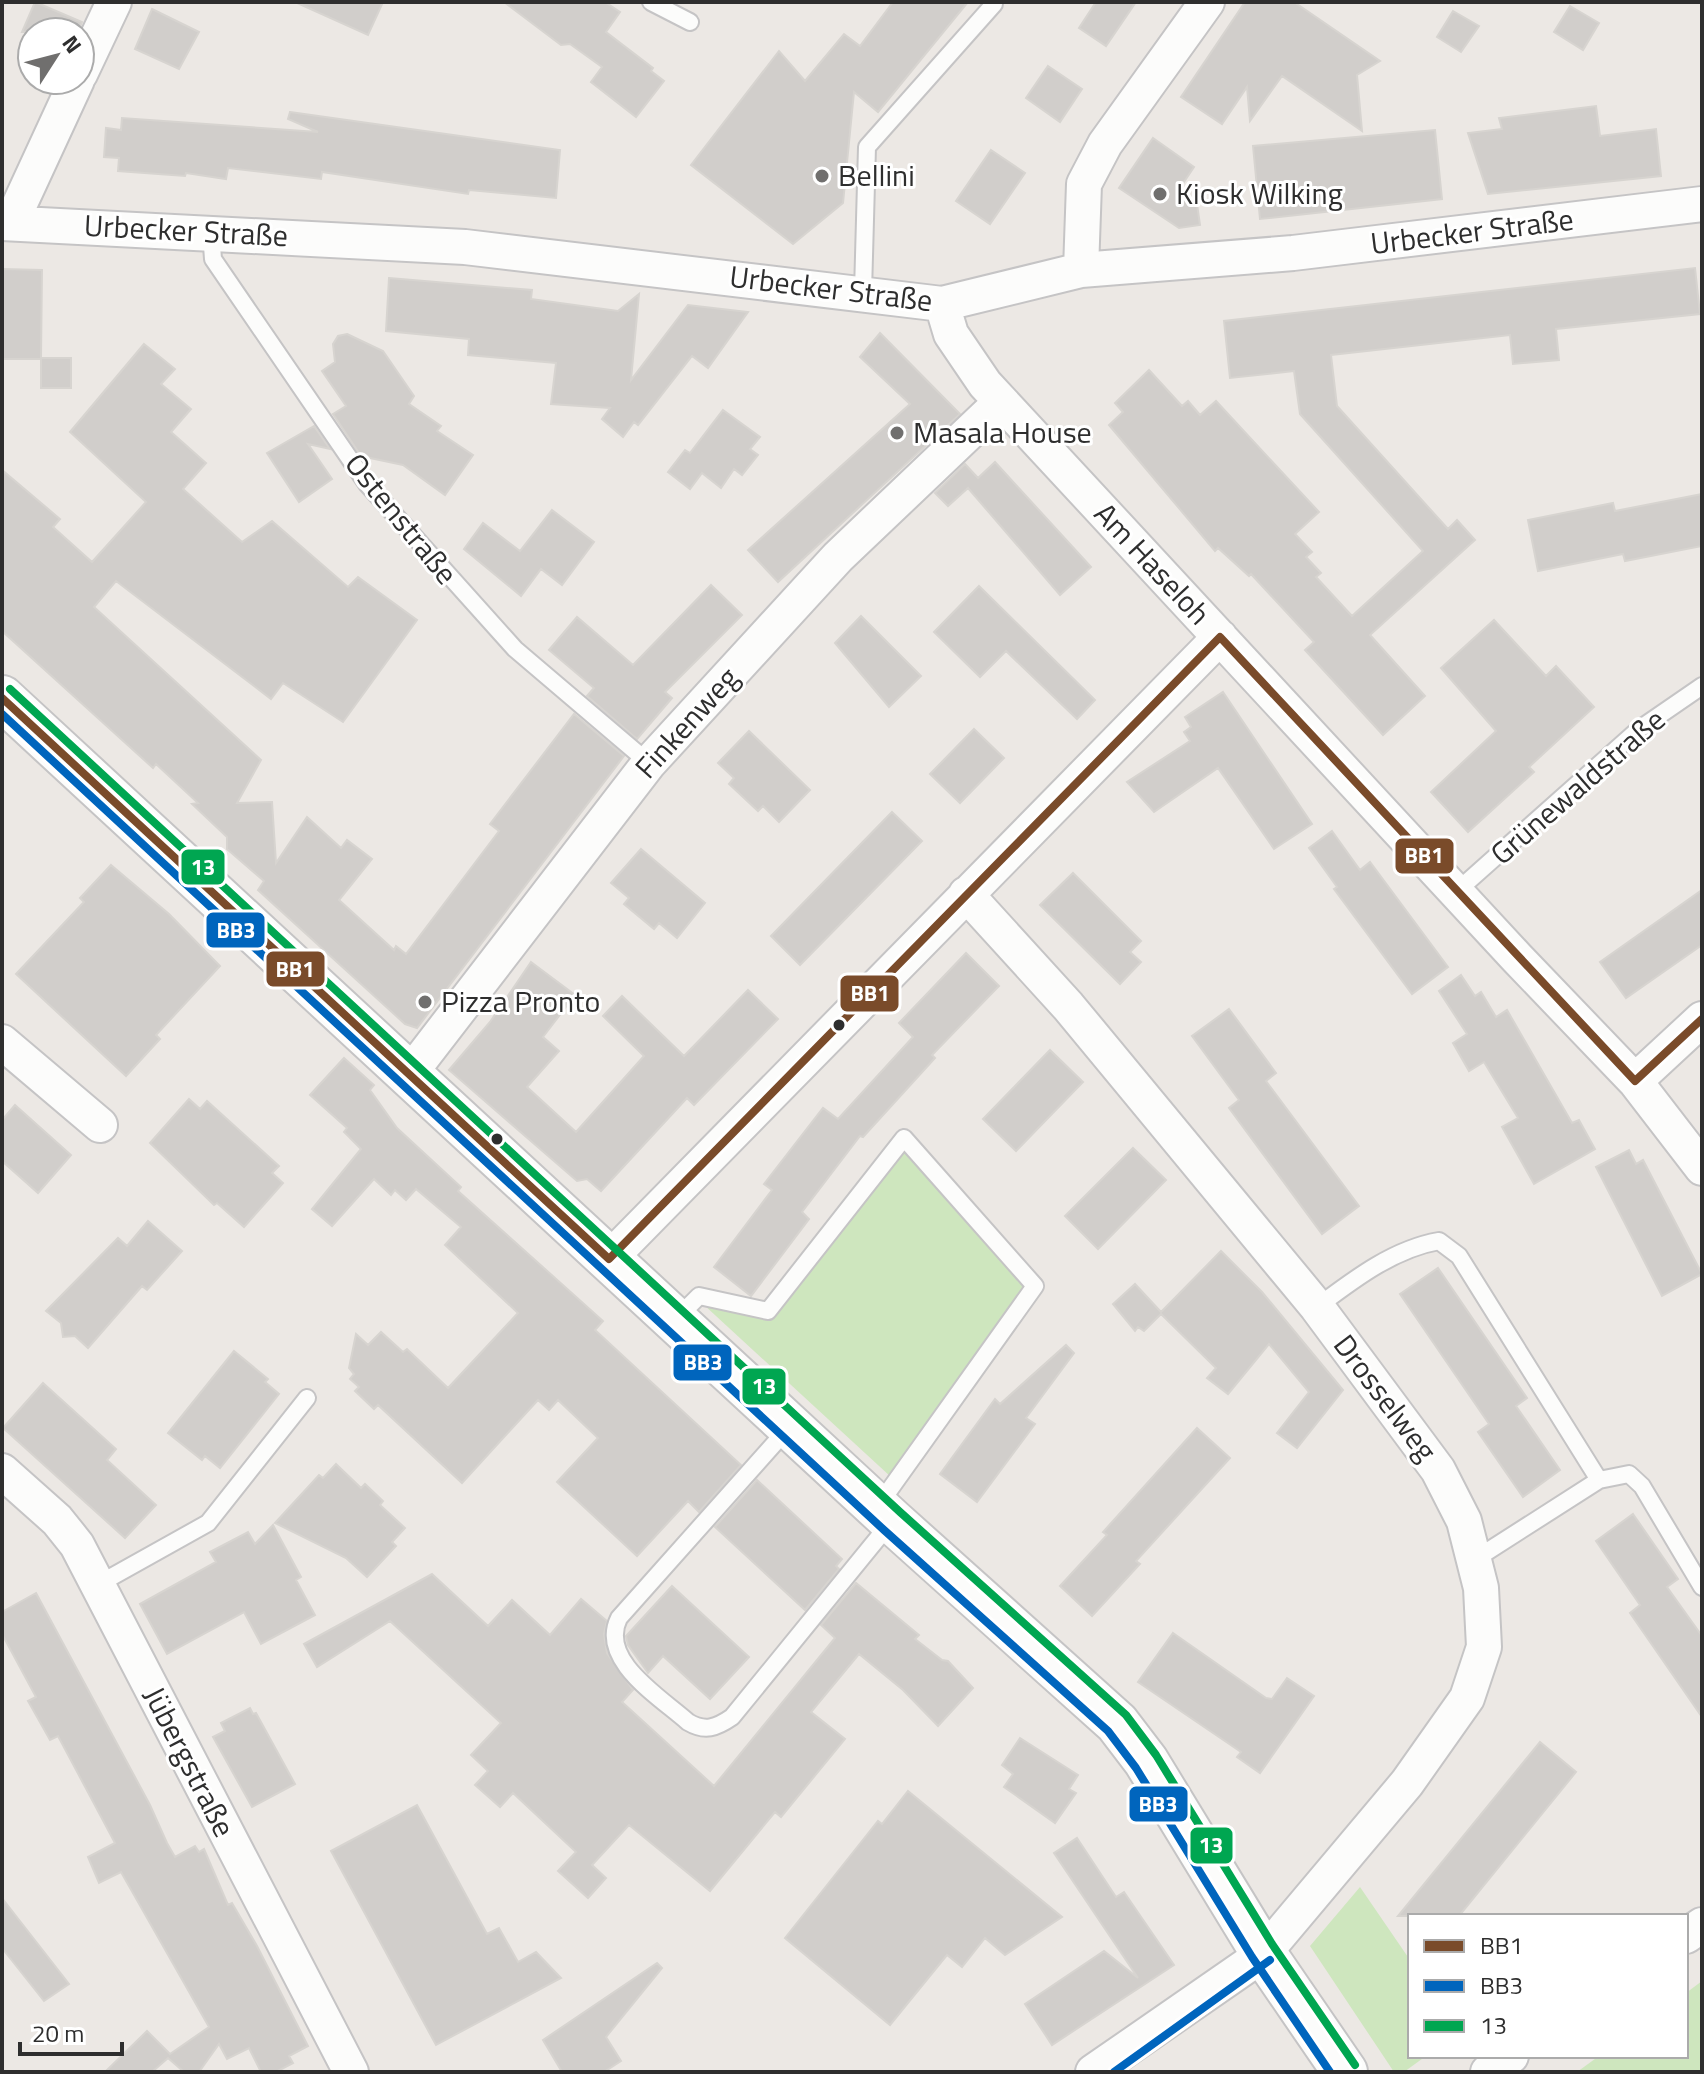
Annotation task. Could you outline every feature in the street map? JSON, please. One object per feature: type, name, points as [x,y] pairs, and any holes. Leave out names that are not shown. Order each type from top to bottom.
[{"type":"street","points":[[96,40],[114,2]]},
{"type":"street","points":[[1081,270],[1084,184],[1105,144],[1207,2]]},
{"type":"street","points":[[6,223],[69,96]]},
{"type":"street","name":"Urbecker Straße","points":[[6,223],[465,247],[863,292],[942,304],[1081,270],[1293,253],[1702,204]]},
{"type":"street","name":"Am Haseloh","points":[[942,304],[951,334],[1001,402],[1635,1081],[1702,1168]]},
{"type":"street","name":"Finkenweg","points":[[408,1076],[649,763],[838,557],[1001,402]]},
{"type":"street","points":[[609,1259],[1220,637]]},
{"type":"street","points":[[2,698],[884,1514],[1117,1723],[1146,1761],[1262,1951],[1345,2072]]},
{"type":"street","name":"Drosselweg","points":[[966,894],[1068,1006],[1317,1307],[1438,1470],[1464,1521],[1481,1588],[1484,1647],[1467,1698],[1407,1783],[1275,1940],[1252,1962],[1093,2072]]},
{"type":"street","points":[[1635,1081],[1702,1019]]},
{"type":"street","points":[[2,1042],[100,1125]]},
{"type":"street","name":"Jübergstraße","points":[[2,1471],[68,1532],[351,2072]]},
{"type":"street","points":[[1488,2072],[1508,2058]]},
{"type":"lane","points":[[651,2],[690,22]]},
{"type":"lane","points":[[863,292],[867,147],[994,4]]},
{"type":"lane","name":"Ostenstraße","points":[[211,232],[213,259],[367,484],[466,598],[515,649],[649,763]]},
{"type":"lane","name":"Grünewaldstraße","points":[[1456,892],[1638,730],[1702,686]]},
{"type":"lane","points":[[675,1321],[699,1296],[768,1311],[904,1138],[1035,1286],[884,1514],[732,1717],[718,1727],[699,1728],[688,1722],[622,1661],[614,1647],[613,1631],[619,1618],[790,1426]]},
{"type":"lane","points":[[1317,1307],[1358,1276],[1420,1244],[1439,1241],[1459,1256],[1599,1480]]},
{"type":"lane","points":[[97,1585],[208,1523],[307,1398]]},
{"type":"lane","points":[[1474,1560],[1599,1480],[1629,1474],[1642,1486],[1702,1587]]},
{"type":"green space","points":[[905,1151],[1026,1288],[936,1409],[891,1477],[703,1304],[770,1321]]},
{"type":"green space","points":[[1360,1887],[1408,1957],[1408,2058],[1423,2058],[1404,2072],[1394,2072],[1310,1946]]},
{"type":"green space","points":[[1702,1981],[1702,2072],[1577,2072],[1596,2058],[1688,2058],[1688,1992]]},
{"type":"building","points":[[35,2],[68,16],[29,16]]},
{"type":"building","points":[[295,2],[383,2],[368,35]]},
{"type":"building","points":[[504,2],[605,2],[620,12],[606,32],[653,68],[651,71],[664,81],[636,117],[591,82],[602,67],[570,44],[561,45]]},
{"type":"building","points":[[893,2],[968,2],[878,112],[854,92],[843,203],[793,244],[691,165],[779,51],[805,81],[844,34],[860,46]]},
{"type":"building","points":[[1096,2],[1136,2],[1106,46],[1079,28]]},
{"type":"building","points":[[1245,2],[1294,2],[1380,61],[1357,75],[1362,131],[1282,76],[1250,121],[1247,87],[1222,124],[1181,97]]},
{"type":"building","points":[[1570,6],[1599,23],[1583,50],[1554,32]]},
{"type":"building","points":[[152,9],[199,32],[179,69],[135,49]]},
{"type":"building","points":[[1453,11],[1479,26],[1461,52],[1437,37]]},
{"type":"building","points":[[1048,66],[1082,89],[1060,122],[1026,98]]},
{"type":"building","points":[[1596,106],[1600,136],[1656,129],[1661,176],[1488,194],[1468,133],[1502,129],[1499,118]]},
{"type":"building","points":[[290,112],[560,150],[556,198],[469,190],[468,194],[322,172],[321,179],[228,168],[226,179],[186,173],[185,176],[118,171],[119,158],[104,157],[106,128],[121,130],[122,118],[318,132],[288,119]]},
{"type":"building","points":[[1435,130],[1442,199],[1260,219],[1253,146]]},
{"type":"building","points":[[1153,138],[1194,167],[1178,191],[1197,204],[1200,225],[1179,228],[1119,188]]},
{"type":"building","points":[[991,150],[1025,173],[990,224],[956,201]]},
{"type":"building","points":[[1695,268],[1700,314],[1556,329],[1559,360],[1513,364],[1510,335],[1331,355],[1337,406],[1448,529],[1457,520],[1475,540],[1370,635],[1425,696],[1383,735],[1305,650],[1314,642],[1251,574],[1249,576],[1218,548],[1215,551],[1109,425],[1123,412],[1115,403],[1149,370],[1182,406],[1188,401],[1200,415],[1216,401],[1319,512],[1295,534],[1312,552],[1306,557],[1321,573],[1316,577],[1352,616],[1423,551],[1300,414],[1294,371],[1230,378],[1224,321]]},
{"type":"building","points":[[2,269],[42,270],[41,358],[71,358],[71,388],[41,388],[41,359],[2,359]]},
{"type":"building","points":[[389,278],[532,290],[531,299],[618,311],[639,294],[631,380],[688,305],[748,312],[708,368],[692,356],[638,425],[634,422],[623,437],[602,419],[610,408],[551,404],[556,363],[468,355],[469,339],[386,331]]},
{"type":"building","points":[[880,333],[960,414],[778,582],[748,550],[910,404],[860,357]]},
{"type":"building","points":[[347,334],[383,351],[414,396],[409,404],[441,426],[437,431],[473,455],[445,495],[403,465],[361,456],[333,414],[346,406],[322,371],[335,362],[333,344],[338,336]]},
{"type":"building","points":[[144,344],[175,369],[161,384],[191,409],[171,432],[206,463],[183,489],[242,542],[272,521],[348,587],[358,577],[417,620],[343,722],[283,683],[271,699],[116,581],[94,607],[261,760],[237,803],[272,802],[276,863],[307,817],[341,848],[347,840],[372,859],[339,900],[394,950],[396,946],[406,954],[499,831],[490,824],[574,714],[624,756],[417,1028],[405,1024],[258,890],[264,881],[227,849],[227,837],[192,804],[198,803],[156,764],[153,768],[2,631],[2,470],[60,519],[53,527],[92,562],[146,502],[70,432]]},
{"type":"building","points":[[723,410],[760,437],[750,449],[758,455],[742,475],[734,469],[721,488],[702,473],[690,489],[668,472],[685,450],[690,453]]},
{"type":"building","points":[[314,426],[330,449],[308,444],[332,479],[299,502],[267,453]]},
{"type":"building","points":[[995,462],[1091,567],[1060,595],[968,488],[948,506],[935,493],[965,464],[978,478]]},
{"type":"building","points":[[1702,494],[1702,546],[1625,561],[1623,554],[1538,571],[1528,520],[1613,503],[1615,511]]},
{"type":"building","points":[[552,510],[594,542],[562,585],[541,569],[521,596],[464,549],[483,523],[520,551]]},
{"type":"building","points":[[711,585],[742,615],[665,692],[672,698],[637,739],[587,696],[594,688],[549,650],[577,617],[633,665]]},
{"type":"building","points":[[979,586],[1095,700],[1077,719],[1006,651],[980,677],[934,632]]},
{"type":"building","points":[[861,616],[921,676],[889,707],[835,643]]},
{"type":"building","points":[[1494,620],[1546,676],[1556,666],[1594,707],[1529,767],[1534,772],[1468,832],[1431,792],[1496,731],[1441,668]]},
{"type":"building","points":[[1223,692],[1312,824],[1274,849],[1218,768],[1154,812],[1127,782],[1190,741],[1184,732],[1191,727],[1185,717]]},
{"type":"building","points":[[974,729],[1004,758],[960,803],[930,774]]},
{"type":"building","points":[[749,731],[810,790],[779,822],[763,806],[758,811],[729,784],[734,778],[718,763]]},
{"type":"building","points":[[892,812],[922,841],[800,965],[771,936]]},
{"type":"building","points":[[1332,831],[1360,870],[1370,862],[1448,967],[1412,994],[1334,889],[1337,887],[1309,848]]},
{"type":"building","points":[[641,849],[705,903],[677,938],[659,923],[654,929],[624,904],[629,898],[611,883]]},
{"type":"building","points":[[111,865],[169,914],[220,966],[156,1035],[160,1039],[126,1076],[16,974],[84,902],[80,898]]},
{"type":"building","points":[[1073,873],[1141,941],[1130,952],[1141,962],[1120,984],[1040,905]]},
{"type":"building","points":[[1702,890],[1702,945],[1626,998],[1600,962]]},
{"type":"building","points":[[966,953],[999,986],[932,1055],[935,1058],[863,1137],[860,1136],[802,1212],[809,1219],[751,1296],[714,1267],[772,1190],[764,1184],[823,1108],[838,1119],[913,1037],[899,1023]]},
{"type":"building","points":[[531,962],[575,995],[543,1037],[559,1051],[527,1087],[576,1132],[644,1056],[603,1016],[622,996],[684,1056],[748,990],[778,1019],[694,1105],[687,1098],[601,1191],[587,1179],[577,1181],[449,1070],[490,1022]]},
{"type":"building","points":[[1461,975],[1475,996],[1481,992],[1496,1017],[1507,1010],[1572,1123],[1579,1120],[1595,1149],[1534,1184],[1502,1127],[1518,1118],[1484,1062],[1469,1071],[1453,1043],[1467,1034],[1439,991]]},
{"type":"building","points":[[1229,1009],[1276,1073],[1266,1081],[1359,1206],[1322,1234],[1229,1108],[1239,1100],[1192,1036]]},
{"type":"building","points":[[1050,1050],[1083,1082],[1016,1151],[983,1119]]},
{"type":"building","points":[[344,1058],[374,1085],[370,1090],[397,1128],[461,1187],[458,1191],[603,1321],[595,1330],[741,1465],[699,1512],[688,1501],[637,1556],[557,1482],[598,1438],[558,1400],[549,1410],[538,1400],[462,1483],[378,1405],[374,1409],[355,1391],[359,1387],[350,1379],[354,1374],[349,1368],[356,1334],[368,1345],[381,1332],[403,1352],[407,1349],[448,1388],[518,1313],[445,1245],[461,1227],[416,1189],[406,1200],[395,1190],[391,1195],[374,1179],[332,1226],[312,1209],[361,1149],[344,1132],[347,1128],[310,1095]]},
{"type":"building","points":[[189,1099],[200,1109],[207,1101],[279,1166],[272,1173],[283,1183],[244,1227],[217,1203],[214,1205],[150,1143]]},
{"type":"building","points":[[15,1105],[71,1155],[38,1193],[2,1161],[2,1120]]},
{"type":"building","points":[[1133,1148],[1166,1180],[1098,1249],[1065,1216]]},
{"type":"building","points":[[1629,1150],[1636,1164],[1643,1160],[1702,1274],[1662,1296],[1596,1167]]},
{"type":"building","points":[[148,1221],[182,1251],[147,1290],[142,1286],[88,1348],[75,1336],[63,1337],[61,1323],[46,1311],[118,1238],[127,1246]]},
{"type":"building","points":[[1221,1251],[1262,1292],[1343,1390],[1297,1448],[1277,1433],[1309,1392],[1269,1344],[1228,1394],[1207,1378],[1216,1368],[1161,1314],[1144,1331],[1138,1327],[1135,1331],[1113,1304],[1135,1284],[1161,1312]]},
{"type":"building","points":[[1438,1268],[1527,1398],[1516,1406],[1560,1470],[1523,1497],[1478,1432],[1489,1424],[1400,1294]]},
{"type":"building","points":[[1066,1345],[1074,1353],[1026,1418],[1035,1424],[977,1502],[940,1474],[995,1399],[1000,1404]]},
{"type":"building","points":[[234,1351],[268,1379],[265,1382],[279,1394],[220,1468],[205,1456],[202,1460],[168,1433]]},
{"type":"building","points":[[43,1383],[116,1449],[107,1460],[156,1505],[125,1538],[3,1428]]},
{"type":"building","points":[[1197,1428],[1230,1458],[1136,1561],[1140,1564],[1092,1616],[1060,1586],[1107,1535],[1103,1532]]},
{"type":"building","points":[[336,1464],[361,1488],[365,1484],[383,1501],[380,1505],[405,1528],[392,1542],[396,1546],[367,1577],[346,1558],[275,1523],[319,1475],[323,1478]]},
{"type":"building","points":[[757,1480],[842,1559],[836,1566],[839,1569],[805,1610],[715,1527]]},
{"type":"building","points":[[1633,1514],[1678,1579],[1667,1587],[1702,1636],[1702,1717],[1630,1613],[1640,1605],[1596,1541]]},
{"type":"building","points":[[273,1525],[301,1577],[296,1580],[315,1615],[261,1644],[244,1612],[167,1654],[140,1604],[216,1562],[210,1552],[248,1532],[255,1544]]},
{"type":"building","points":[[432,1574],[488,1626],[512,1600],[550,1635],[581,1599],[607,1621],[604,1634],[607,1653],[633,1690],[622,1702],[714,1786],[835,1638],[821,1625],[856,1583],[919,1635],[915,1639],[942,1660],[948,1661],[973,1688],[938,1726],[903,1690],[859,1654],[811,1712],[845,1739],[781,1817],[775,1812],[710,1891],[629,1825],[592,1865],[606,1878],[588,1898],[558,1871],[576,1852],[513,1793],[500,1807],[475,1785],[488,1771],[471,1755],[501,1723],[390,1621],[317,1667],[304,1644]]},
{"type":"building","points":[[672,1586],[749,1657],[710,1699],[663,1656],[648,1673],[628,1645],[626,1636]]},
{"type":"building","points":[[36,1593],[175,1857],[195,1846],[199,1852],[204,1849],[228,1905],[232,1903],[257,1946],[308,2046],[289,2056],[293,2063],[276,2072],[261,2072],[249,2048],[227,2059],[219,2044],[199,2072],[184,2072],[168,2058],[152,2072],[105,2072],[147,2031],[170,2054],[209,2027],[121,1872],[99,1883],[88,1857],[115,1843],[58,1736],[50,1740],[28,1701],[36,1697],[2,1634],[2,1612]]},
{"type":"building","points":[[1173,1633],[1266,1698],[1272,1699],[1287,1678],[1314,1696],[1260,1773],[1237,1757],[1241,1752],[1138,1682]]},
{"type":"building","points":[[250,1708],[253,1714],[256,1713],[295,1784],[252,1807],[213,1737],[225,1731],[221,1723]]},
{"type":"building","points":[[1020,1738],[1078,1775],[1069,1789],[1076,1793],[1055,1823],[1004,1787],[1013,1774],[1002,1765]]},
{"type":"building","points":[[1540,1742],[1576,1772],[1461,1914],[1398,1916]]},
{"type":"building","points":[[908,1791],[1062,1917],[1005,1955],[985,1938],[962,1967],[947,1955],[890,2025],[785,1938],[878,1821],[882,1824]]},
{"type":"building","points":[[417,1805],[487,1934],[499,1928],[518,1962],[536,1952],[561,1978],[436,2045],[331,1851]]},
{"type":"building","points":[[1077,1838],[1116,1897],[1124,1892],[1174,1965],[1052,2045],[1025,2004],[1104,1951],[1138,1978],[1054,1853]]},
{"type":"building","points":[[2,1898],[69,1984],[44,2001],[2,1948]]},
{"type":"building","points":[[657,1963],[662,1968],[606,2037],[621,2061],[604,2072],[562,2072],[543,2040]]},
{"type":"transit line","name":"BB1","points":[[2,698],[609,1259],[1220,637],[1635,1081],[1702,1019]]},
{"type":"transit line","name":"13","points":[[10,689],[900,1512],[1126,1715],[1156,1755],[1272,1944],[1355,2065]]},
{"type":"transit line","name":"BB3","points":[[2,714],[884,1530],[1108,1731],[1136,1768],[1252,1957],[1330,2072]]},
{"type":"transit line","name":"BB3","points":[[1114,2072],[1270,1960]]},
{"type":"place","name":"Bellini","points":[[822,176]]},
{"type":"place","name":"Kiosk Wilking","points":[[1160,194]]},
{"type":"place","name":"Masala House","points":[[897,433]]},
{"type":"place","name":"Pizza Pronto","points":[[425,1002]]}]
